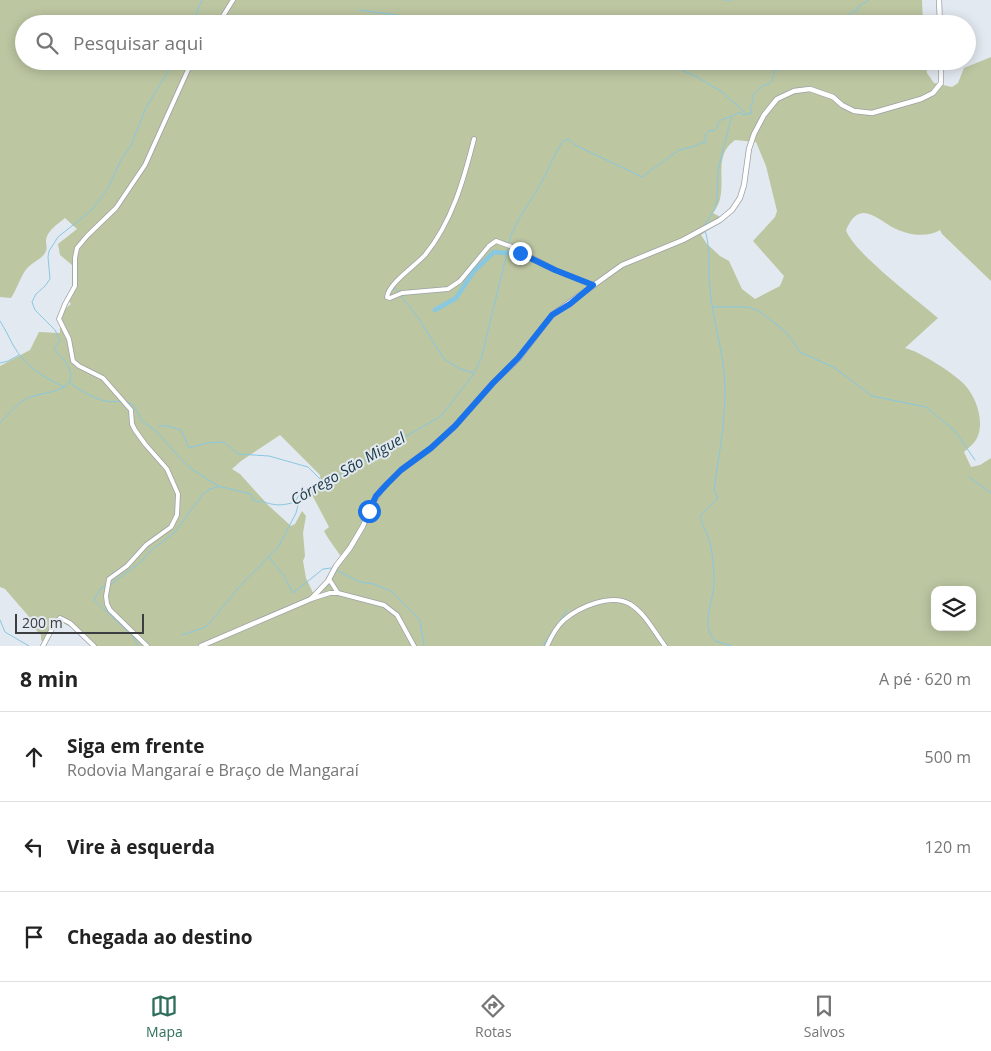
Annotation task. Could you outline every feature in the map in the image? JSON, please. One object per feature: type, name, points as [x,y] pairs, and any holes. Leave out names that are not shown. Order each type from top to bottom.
[{"type":"street","points":[[224,15],[233,0]]},
{"type":"street","points":[[939,0],[940,15]]},
{"type":"street","points":[[147,646],[110,610],[107,604],[108,583],[111,576],[128,566],[146,545],[171,526],[177,515],[178,494],[167,470],[135,430],[132,424],[131,410],[102,378],[73,361],[69,339],[59,319],[75,286],[77,248],[110,215],[145,165],[188,70]]},
{"type":"street","points":[[311,599],[329,579],[354,541],[373,502],[387,484],[401,470],[431,448],[455,426],[518,358],[552,315],[629,262],[691,235],[720,220],[732,210],[740,198],[744,185],[749,149],[754,134],[776,99],[784,94],[802,89],[810,89],[833,97],[854,111],[865,114],[872,113],[921,99],[933,93],[941,83],[941,70]]},
{"type":"street","points":[[474,139],[453,207],[444,225],[424,256],[391,288],[387,297],[390,298],[402,293],[448,290],[460,281],[482,253],[496,241],[510,246],[555,270],[593,285]]},
{"type":"street","points":[[329,579],[338,593]]},
{"type":"street","points":[[201,646],[311,599],[330,593],[338,593],[388,607],[400,620],[414,646]]},
{"type":"street","points":[[547,646],[557,628],[571,616],[598,604],[613,601],[625,602],[636,609],[645,618],[665,646]]},
{"type":"street","points":[[43,646],[60,618],[70,623],[94,646]]},
{"type":"green space","points":[[0,0],[922,0],[923,15],[15,15],[15,70],[926,70],[934,83],[952,87],[958,83],[963,70],[976,70],[976,63],[991,57],[991,281],[940,230],[924,235],[907,233],[896,229],[875,216],[863,213],[851,220],[846,230],[860,250],[873,263],[938,318],[905,348],[928,358],[964,384],[972,395],[978,410],[980,424],[977,438],[964,452],[971,467],[980,465],[991,458],[991,646],[92,646],[74,629],[58,620],[44,643],[41,640],[41,635],[30,624],[31,619],[5,589],[0,587],[0,366],[30,350],[39,332],[60,333],[61,316],[64,310],[71,304],[66,298],[72,287],[72,265],[60,255],[58,244],[77,229],[65,218],[56,225],[48,234],[45,253],[25,271],[11,298],[0,297]],"holes":[[[735,140],[756,142],[766,166],[777,211],[775,217],[753,241],[784,276],[780,286],[755,299],[742,289],[729,261],[720,256],[707,244],[701,235],[724,219],[713,213],[720,199],[722,159],[724,152],[729,146]],[[280,435],[320,475],[321,484],[309,489],[329,527],[324,531],[342,558],[321,590],[314,595],[306,578],[303,561],[305,556],[303,533],[306,516],[302,511],[295,524],[291,526],[268,505],[240,474],[232,469]]]},
{"type":"waterway","points":[[196,15],[202,0]]},
{"type":"waterway","points":[[723,0],[731,0]]},
{"type":"waterway","name":"Córrego São Miguel","points":[[849,15],[869,0]]},
{"type":"waterway","points":[[359,10],[396,15]]},
{"type":"waterway","points":[[0,423],[15,407],[26,399],[59,389],[66,386],[70,381],[71,374],[67,364],[54,349],[60,340],[55,330],[35,310],[32,302],[36,294],[50,279],[49,251],[58,237],[92,210],[108,188],[121,160],[131,145],[146,108],[169,70]]},
{"type":"waterway","points":[[681,70],[722,92],[747,114]]},
{"type":"waterway","name":"Córrego São Miguel","points":[[509,242],[519,219],[544,178],[563,141],[569,139],[575,145],[642,177],[679,150],[696,146],[702,142],[705,143],[706,134],[710,130],[714,131],[718,123],[723,119],[739,112],[744,115],[752,113],[750,106],[754,102],[753,96],[762,86],[771,82],[775,70]]},
{"type":"waterway","points":[[704,226],[715,209],[718,170],[731,118]]},
{"type":"waterway","points":[[705,230],[709,252],[711,298],[724,372],[725,402],[714,490],[718,498],[700,516],[709,540],[713,565],[714,584],[708,614],[708,628],[715,641],[732,646]]},
{"type":"waterway","name":"Córrego São Miguel","points":[[125,401],[133,405],[143,422],[157,432],[190,468],[218,486],[251,494],[253,500],[257,502],[262,501],[278,505],[295,502],[299,495],[305,495],[441,416],[473,375],[481,359],[508,249]]},
{"type":"waterway","points":[[435,310],[456,298],[474,271],[494,252],[507,253]]},
{"type":"waterway","points":[[395,288],[419,319],[444,359],[458,368],[473,373]]},
{"type":"waterway","points":[[713,307],[748,307],[759,311],[786,332],[800,352],[835,368],[872,396],[926,407],[954,430],[975,460]]},
{"type":"waterway","points":[[0,321],[23,359],[42,375],[64,387]]},
{"type":"waterway","points":[[0,363],[19,355]]},
{"type":"waterway","points":[[70,383],[100,400],[120,401]]},
{"type":"waterway","points":[[159,426],[168,426],[181,430],[189,448],[207,443],[224,442],[238,454],[269,456],[308,467],[324,483]]},
{"type":"waterway","points":[[969,477],[991,493]]},
{"type":"waterway","name":"Córrego São Miguel","points":[[110,585],[141,562],[150,551],[174,533],[203,494],[210,489],[218,487]]},
{"type":"waterway","points":[[182,635],[209,624],[238,588],[279,546],[296,513],[298,505],[305,496]]},
{"type":"waterway","points":[[269,557],[284,576],[293,593],[323,569],[331,568]]},
{"type":"waterway","points":[[338,571],[360,582],[374,584],[391,591],[420,620],[424,646]]},
{"type":"waterway","name":"Córrego São Miguel","points":[[106,586],[102,587],[94,600],[133,636],[138,646]]},
{"type":"waterway","points":[[559,622],[567,610]]},
{"type":"waterway","points":[[0,620],[5,632],[29,646]]},
{"type":"waterway","points":[[543,646],[551,633]]},
{"type":"route","points":[[369,511],[376,496],[387,484],[401,470],[444,438],[476,401],[518,358],[546,321],[593,285],[555,270],[520,253]]}]
